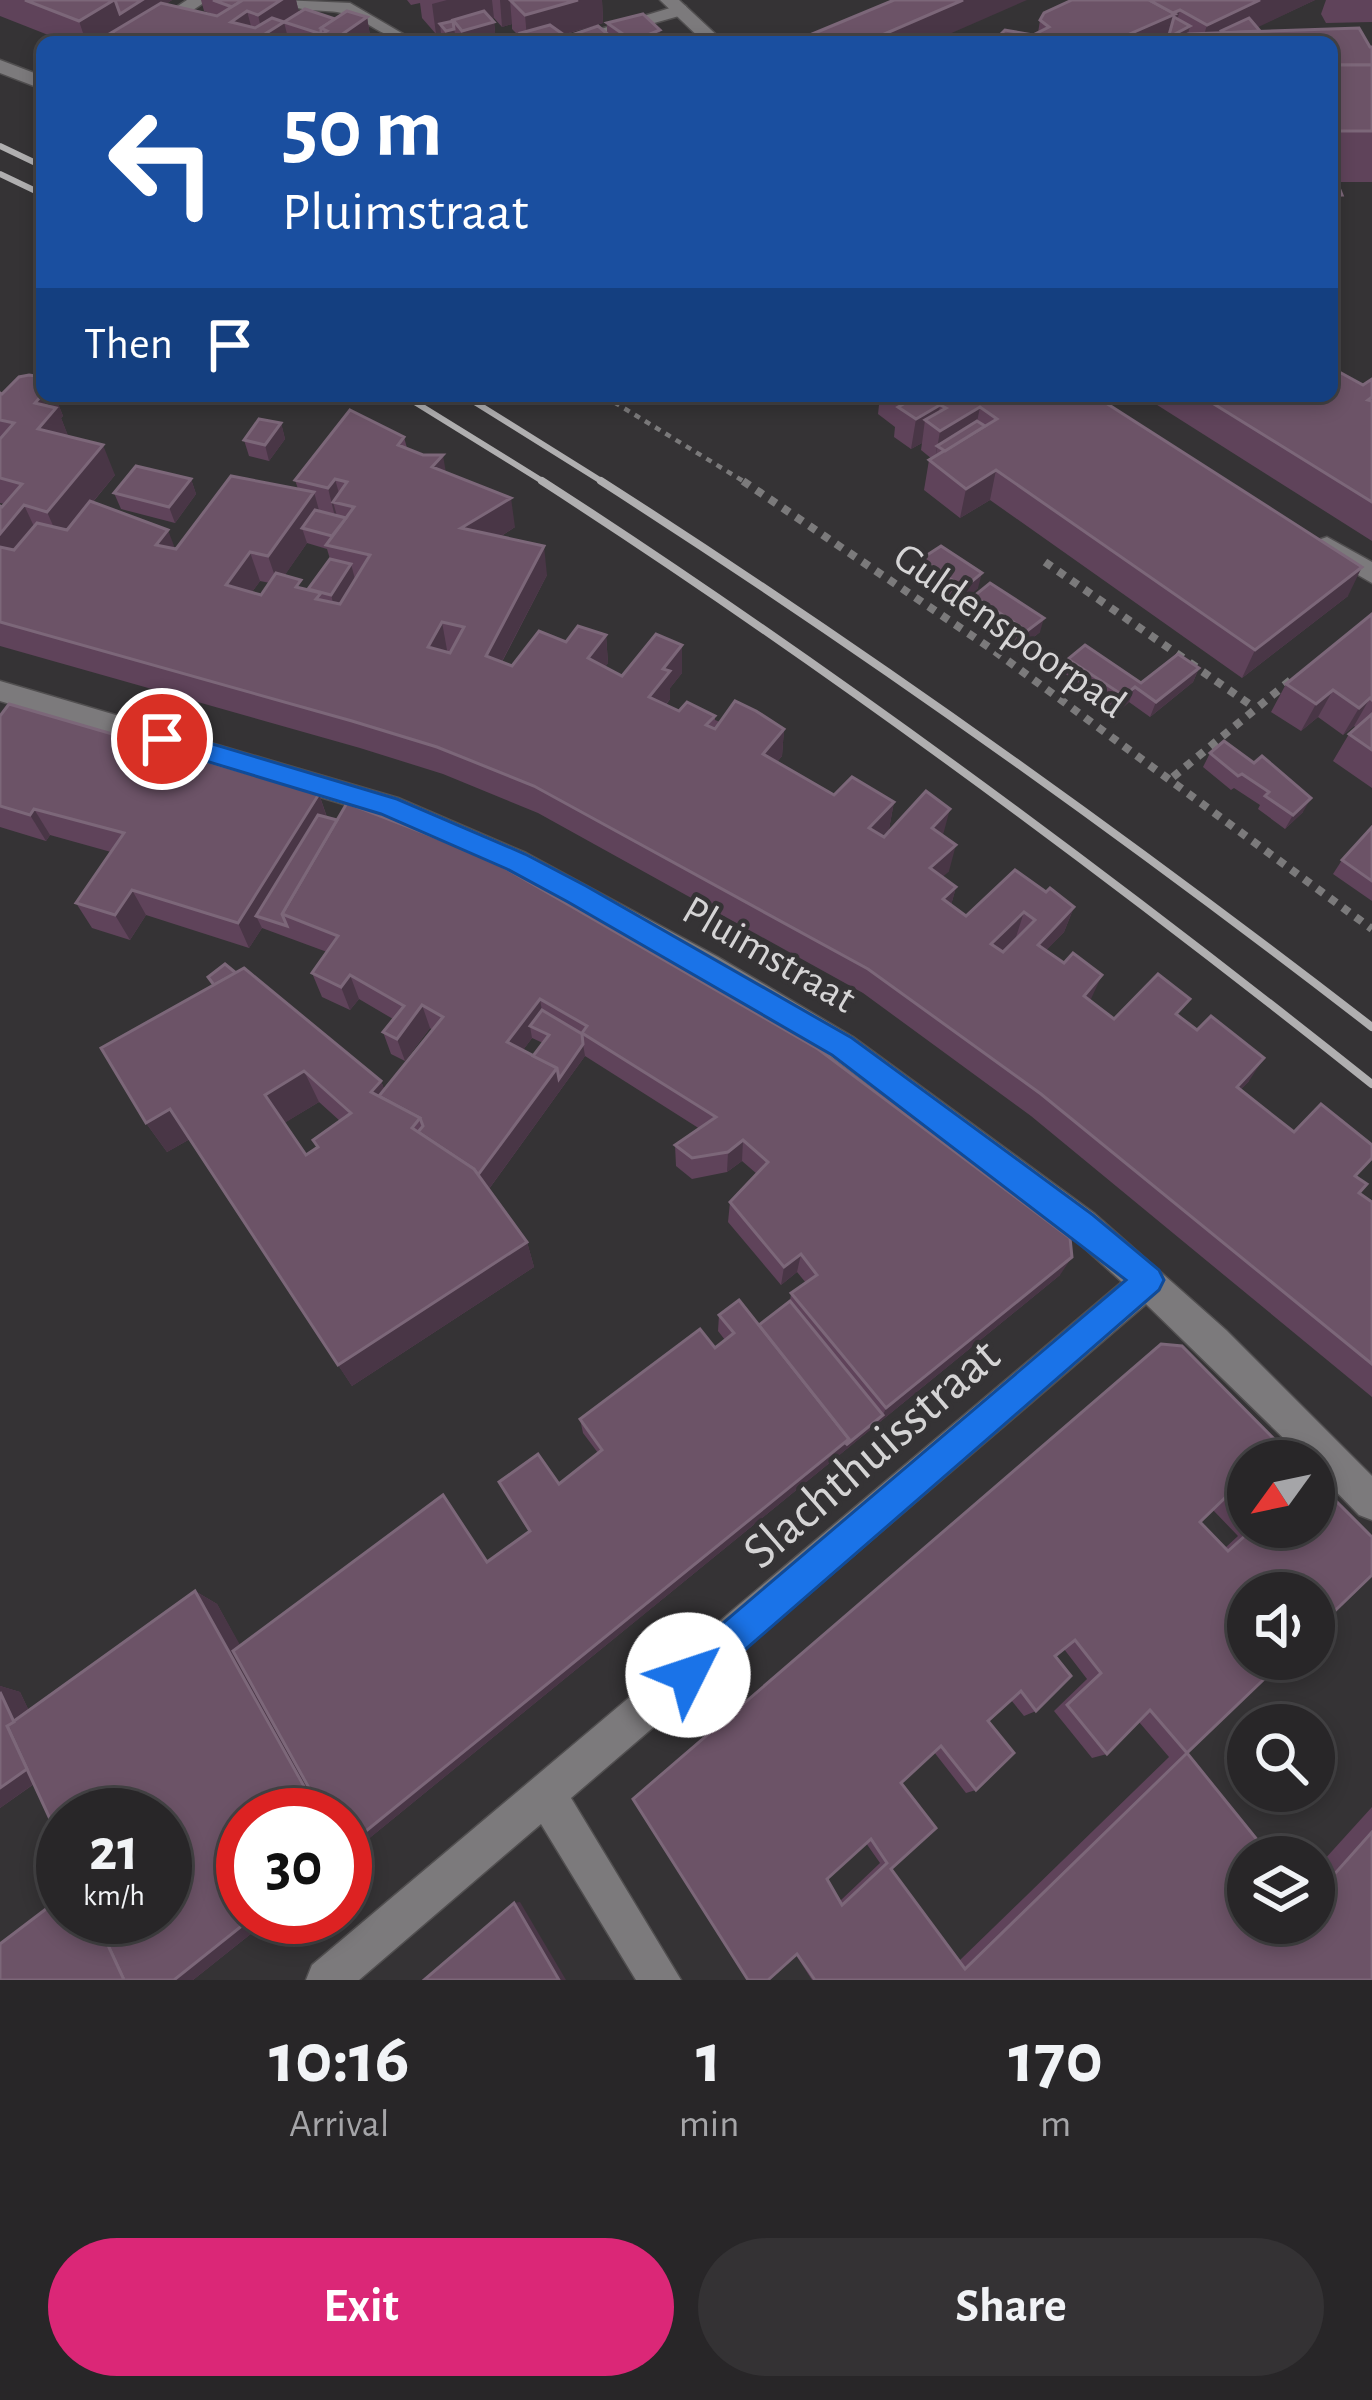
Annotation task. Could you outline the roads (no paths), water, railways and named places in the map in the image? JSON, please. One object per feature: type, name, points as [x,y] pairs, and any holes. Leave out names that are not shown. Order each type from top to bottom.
[{"type":"street","points":[[142,36],[199,0]]},
{"type":"street","points":[[290,0],[345,4],[398,36]]},
{"type":"street","points":[[584,36],[674,5],[708,36]]},
{"type":"street","points":[[0,66],[36,80]]},
{"type":"street","points":[[1311,536],[1372,574]]},
{"type":"street","name":"Pluimstraat","points":[[0,691],[388,806],[516,861],[842,1046],[1083,1225],[1149,1280],[1372,1502]]},
{"type":"street","name":"Slachthuisstraat","points":[[348,1973],[1149,1280]]},
{"type":"street","points":[[547,1797],[660,1980]]},
{"type":"railway","points":[[0,146],[36,163]]},
{"type":"railway","points":[[0,174],[36,191]]},
{"type":"railway","points":[[415,402],[547,484]]},
{"type":"railway","points":[[475,402],[606,484]]},
{"type":"railway","points":[[542,481],[756,624],[964,772],[1372,1084]]},
{"type":"railway","points":[[601,481],[992,745],[1372,1027]]}]
